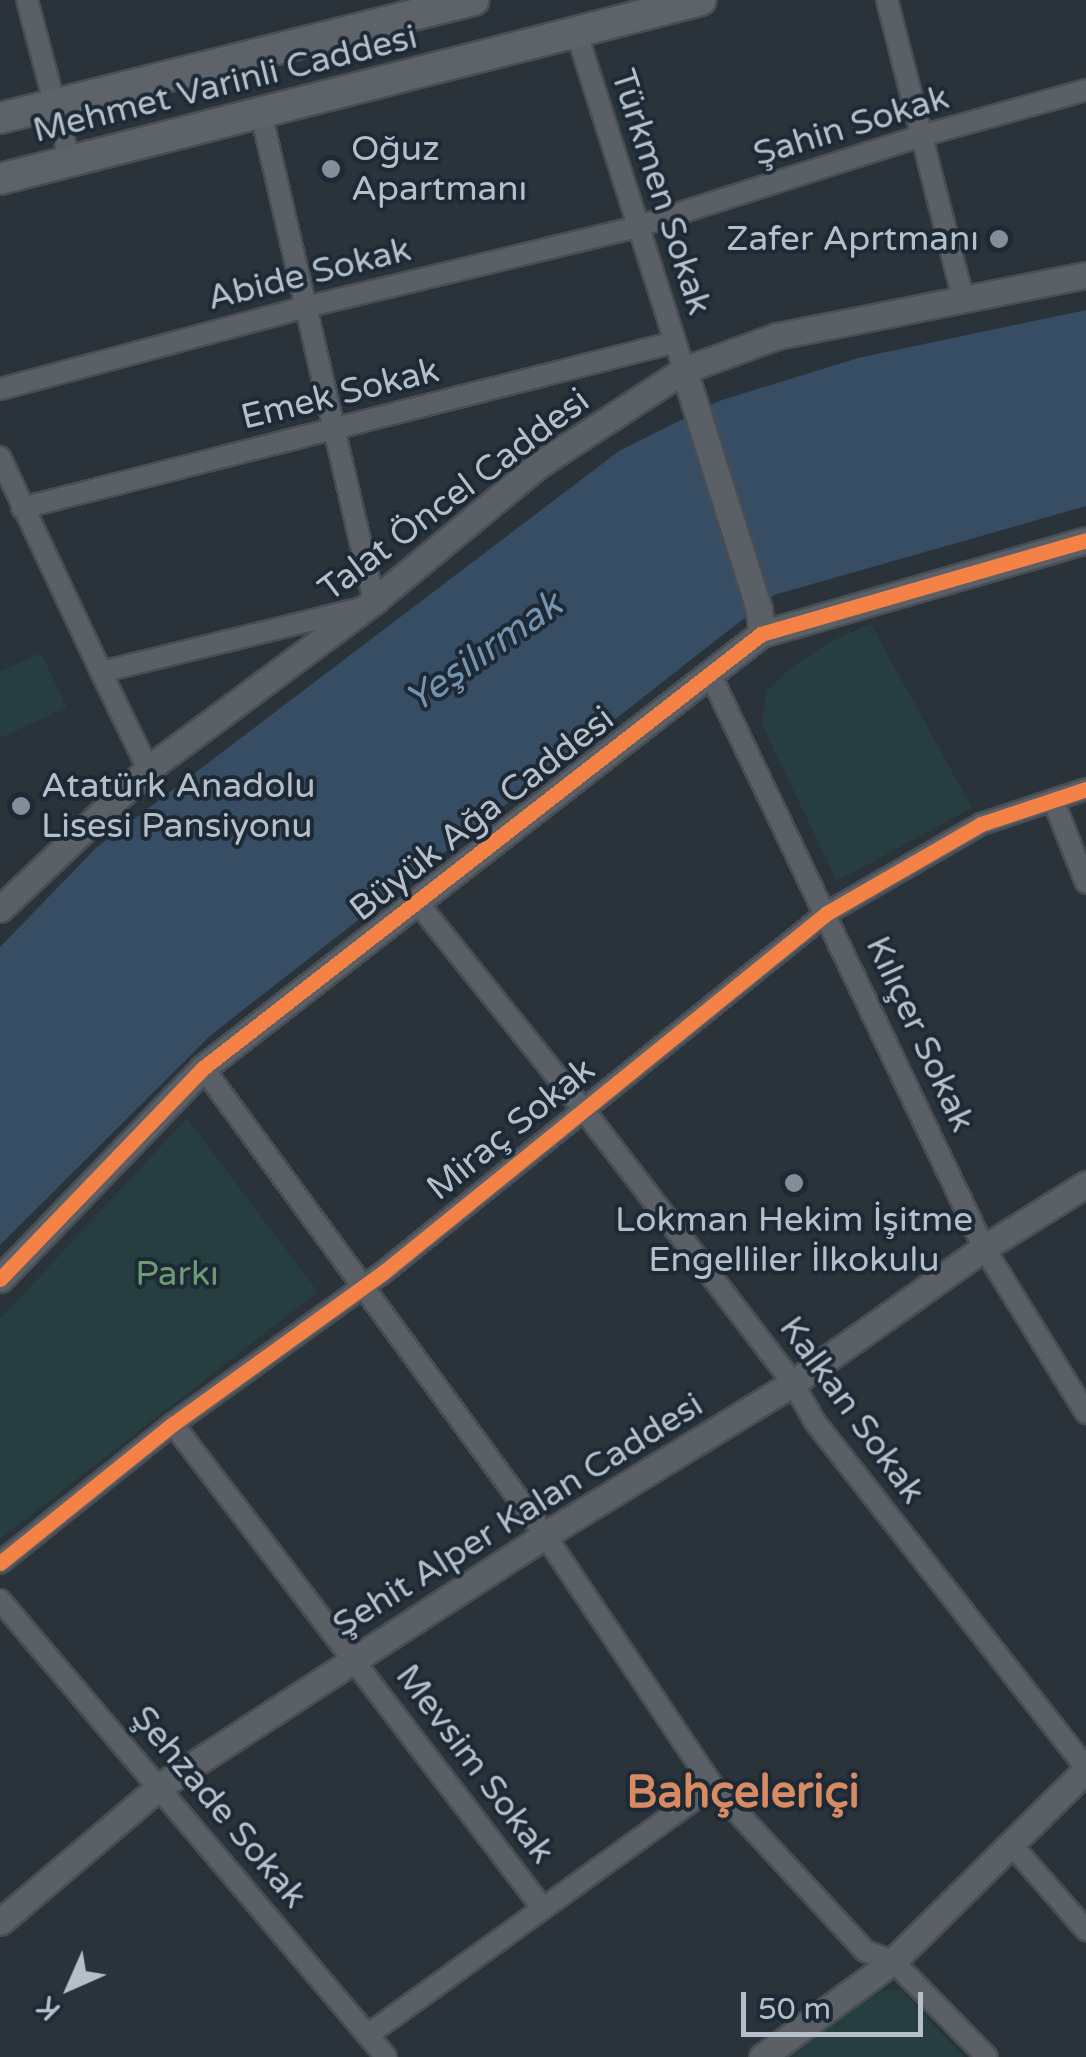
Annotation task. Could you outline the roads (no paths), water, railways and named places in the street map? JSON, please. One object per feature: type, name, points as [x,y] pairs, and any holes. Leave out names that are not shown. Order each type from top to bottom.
[{"type":"main road","name":"Mehmet Varinli Caddesi","points":[[0,118],[412,7],[474,0]]},
{"type":"main road","name":"Mehmet Varinli Caddesi","points":[[0,180],[701,0]]},
{"type":"street","points":[[27,0],[70,162]]},
{"type":"street","points":[[887,0],[964,298]]},
{"type":"street","name":"Türkmen Sokak","points":[[577,34],[684,370]]},
{"type":"street","name":"Şahin Sokak","points":[[636,227],[921,136],[1086,90]]},
{"type":"street","points":[[101,672],[370,605],[261,114]]},
{"type":"street","name":"Abide Sokak","points":[[0,389],[306,307],[636,227]]},
{"type":"street","name":"Talat Öncel Caddesi","points":[[0,910],[148,770],[370,605],[538,466],[684,370],[778,336],[1086,275]]},
{"type":"street","name":"Emek Sokak","points":[[22,508],[675,342]]},
{"type":"street","points":[[684,370],[760,622]]},
{"type":"street","points":[[0,457],[148,770]]},
{"type":"street","name":"Büyük Ağa Caddesi","points":[[0,1279],[204,1068],[710,674],[760,622],[1086,540]]},
{"type":"street","name":"Kılıçer Sokak","points":[[710,674],[984,1248],[1086,1413]]},
{"type":"street","name":"Miraç Sokak","points":[[0,1563],[172,1424],[366,1285],[827,913],[981,824],[1086,790]]},
{"type":"street","points":[[1053,800],[1086,883]]},
{"type":"street","name":"Kalkan Sokak","points":[[417,902],[583,1108],[793,1383],[816,1422],[1086,1769]]},
{"type":"street","points":[[204,1068],[366,1285],[544,1535],[713,1786],[864,1951],[893,1961],[987,2057]]},
{"type":"street","name":"Şehit Alper Kalan Caddesi","points":[[0,1922],[159,1787],[544,1535],[793,1383],[984,1248],[1086,1184]]},
{"type":"street","name":"Mevsim Sokak","points":[[172,1424],[540,1906]]},
{"type":"street","name":"Şehzade Sokak","points":[[0,1600],[386,2057]]},
{"type":"street","points":[[762,2057],[893,1961],[1086,1769]]},
{"type":"street","points":[[368,2034],[540,1906],[713,1786]]},
{"type":"street","points":[[1010,1843],[1086,1930]]},
{"type":"water","name":"Yeşilırmak","points":[[1086,310],[1086,506],[774,595],[211,1035],[0,1245],[0,947],[96,848],[619,451],[719,401],[858,358]]},
{"type":"place","name":"Oğuz Apartmanı","points":[[331,169]]},
{"type":"place","name":"Zafer Aprtmanı","points":[[999,239]]},
{"type":"place","name":"Atatürk Anadolu Lisesi Pansiyonu","points":[[21,806]]},
{"type":"place","name":"Lokman Hekim İşitme Engelliler İlkokulu","points":[[794,1183]]},
{"type":"district","name":"Bahçeleriçi","points":[[743,1794]]},
{"type":"park label","name":"Parkı","points":[[177,1274]]}]
